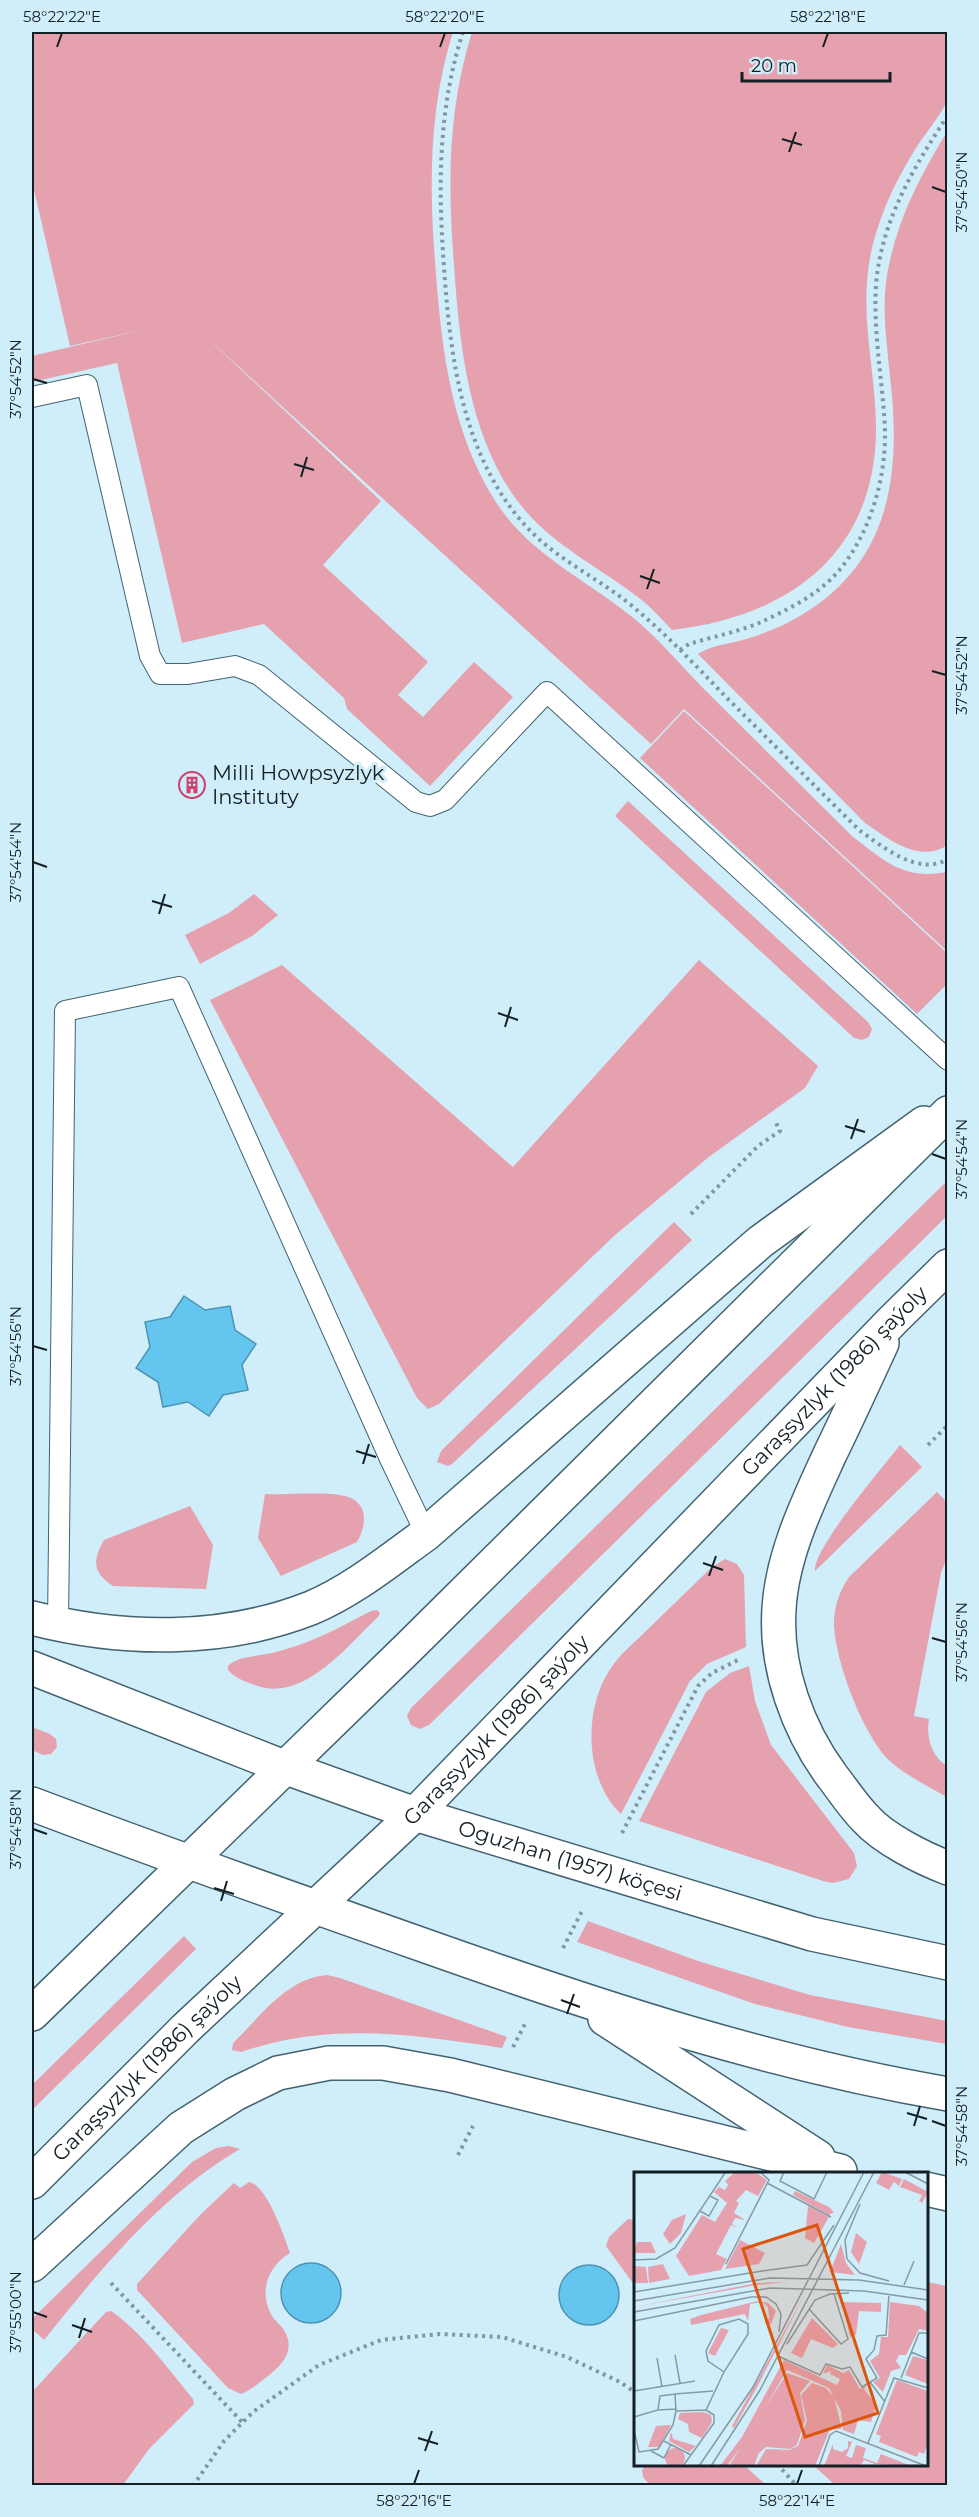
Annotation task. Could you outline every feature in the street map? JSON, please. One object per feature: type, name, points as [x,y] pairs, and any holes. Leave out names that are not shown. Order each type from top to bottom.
[{"type":"main road","points":[[45,1621],[106,1633],[187,1635],[227,1632],[311,1608],[386,1563],[426,1534],[760,1242],[948,1106]]},
{"type":"main road","points":[[32,2014],[409,1647],[948,1113]]},
{"type":"main road","name":"Garaşsyzlyk (1986) şaýoly","points":[[32,2182],[186,2028],[415,1814],[948,1266]]},
{"type":"main road","points":[[893,1320],[806,1507],[798,1529],[785,1575],[779,1609],[781,1650],[786,1679],[798,1714],[818,1757],[843,1790],[867,1820],[898,1843],[948,1868]]},
{"type":"main road","name":"Oguzhan (1957) köçesi","points":[[32,1668],[284,1767],[415,1814],[812,1934],[948,1963]]},
{"type":"main road","points":[[32,1804],[186,1862],[572,1998],[772,2058],[899,2086],[948,2094]]},
{"type":"main road","points":[[572,1998],[846,2172]]},
{"type":"main road","points":[[32,2265],[182,2128],[235,2094],[278,2073],[328,2063],[382,2062],[450,2075],[846,2172]]},
{"type":"main road","points":[[928,2189],[948,2194]]},
{"type":"lane","points":[[32,397],[87,384],[150,656],[160,674],[188,674],[235,666],[259,675],[416,802],[430,806],[446,800],[547,692],[948,1060]]},
{"type":"lane","points":[[45,1621],[65,1011],[178,987],[390,1459],[426,1534]]},
{"type":"path","points":[[463,32],[449,87],[439,174],[447,311],[455,371],[469,425],[502,495],[523,524],[557,554],[637,609],[859,830],[890,852],[912,861],[932,864],[948,859]]},
{"type":"path","points":[[680,650],[689,644],[756,624],[806,598],[836,575],[866,530],[882,470],[885,434],[876,332],[876,284],[882,247],[910,173],[948,115]]},
{"type":"path","points":[[691,1214],[758,1146],[780,1131],[775,1121]]},
{"type":"path","points":[[928,1445],[948,1425]]},
{"type":"path","points":[[111,2283],[242,2422]]},
{"type":"path","points":[[193,2486],[224,2441],[252,2412],[319,2365],[381,2340],[440,2334],[502,2337],[567,2357],[620,2382],[634,2392]]},
{"type":"path","points":[[779,2466],[797,2486]]},
{"type":"shaded area","points":[[32,32],[453,32],[439,92],[435,122],[432,152],[432,213],[438,304],[446,362],[459,419],[480,473],[507,518],[523,535],[557,564],[613,602],[649,632],[853,837],[896,867],[919,873],[947,872],[947,951],[684,709],[651,744],[203,334],[381,501],[323,565],[428,662],[398,695],[423,717],[474,662],[513,697],[430,786],[347,709],[344,698],[264,624],[182,643],[117,363],[32,382],[32,356],[142,330],[70,346],[32,181]]},
{"type":"shaded area","points":[[472,32],[947,32],[949,77],[947,100],[891,193],[873,244],[868,269],[867,317],[876,434],[871,477],[859,515],[840,547],[815,573],[785,595],[751,611],[713,623],[672,630],[643,601],[571,551],[544,529],[511,492],[483,436],[466,373],[458,310],[451,216],[451,154],[457,94]]},
{"type":"shaded area","points":[[947,132],[948,845],[926,852],[915,851],[894,842],[865,823],[698,654],[770,631],[803,614],[823,600],[853,571],[880,523],[888,497],[894,442],[886,334],[886,282],[901,222],[926,167]]},
{"type":"shaded area","points":[[684,711],[947,953],[947,984],[917,1014],[640,758]]},
{"type":"shaded area","points":[[628,801],[868,1022],[872,1029],[869,1037],[862,1040],[854,1038],[615,816]]},
{"type":"shaded area","points":[[254,894],[278,915],[252,936],[200,964],[185,935],[229,913]]},
{"type":"shaded area","points":[[699,960],[818,1066],[805,1088],[710,1156],[615,1235],[439,1404],[428,1409],[417,1398],[210,1000],[282,965],[513,1167]]},
{"type":"shaded area","points":[[947,1181],[947,1216],[429,1725],[420,1729],[411,1725],[407,1716],[411,1708]]},
{"type":"shaded area","points":[[674,1222],[692,1240],[452,1464],[448,1466],[437,1462],[441,1451]]},
{"type":"shaded area","points":[[900,1445],[922,1467],[815,1571],[817,1560],[837,1527]]},
{"type":"shaded area","points":[[937,1492],[947,1502],[947,1558],[941,1573],[914,1716],[929,1719],[928,1733],[931,1746],[937,1757],[947,1766],[947,1797],[892,1763],[871,1736],[845,1675],[835,1636],[834,1620],[838,1597],[849,1577]]},
{"type":"shaded area","points":[[265,1494],[327,1494],[353,1499],[358,1503],[364,1515],[363,1528],[357,1542],[281,1576],[258,1538]]},
{"type":"shaded area","points":[[190,1506],[213,1545],[206,1589],[113,1586],[101,1576],[96,1560],[104,1540]]},
{"type":"shaded area","points":[[725,1559],[737,1564],[744,1575],[746,1647],[707,1664],[690,1681],[621,1814],[609,1799],[600,1782],[594,1763],[592,1723],[602,1684],[623,1653],[712,1567]]},
{"type":"shaded area","points":[[377,1610],[380,1613],[378,1617],[337,1657],[305,1680],[288,1687],[270,1689],[252,1684],[228,1670],[228,1666],[237,1660],[272,1653],[310,1641]]},
{"type":"shaded area","points":[[749,1666],[755,1701],[771,1745],[854,1853],[857,1866],[849,1879],[833,1883],[823,1881],[639,1821],[706,1692],[730,1673]]},
{"type":"shaded area","points":[[32,1727],[56,1739],[57,1747],[51,1754],[43,1755],[32,1750]]},
{"type":"shaded area","points":[[588,1921],[698,1961],[810,1995],[947,2021],[947,2044],[848,2027],[755,2004],[577,1942]]},
{"type":"shaded area","points":[[184,1936],[196,1949],[32,2110],[32,2085]]},
{"type":"shaded area","points":[[327,1975],[507,2037],[502,2048],[402,2035],[339,2034],[274,2043],[241,2052],[232,2050],[233,2043],[275,2000],[299,1983]]},
{"type":"shaded area","points":[[229,2146],[240,2149],[184,2188],[158,2211],[110,2260],[44,2340],[32,2329],[32,2319],[192,2162],[216,2148]]},
{"type":"shaded area","points":[[249,2182],[256,2185],[268,2201],[290,2253],[282,2258],[271,2272],[266,2289],[268,2307],[273,2318],[284,2330],[289,2344],[286,2356],[279,2367],[241,2394],[228,2388],[137,2290],[137,2284],[201,2214],[234,2183],[240,2188]]},
{"type":"shaded area","points":[[628,2219],[634,2220],[634,2285],[606,2246],[609,2237]]},
{"type":"shaded area","points":[[928,2282],[947,2286],[947,2485],[835,2485],[814,2466],[928,2466]]},
{"type":"shaded area","points":[[111,2311],[133,2329],[155,2352],[193,2399],[194,2404],[149,2449],[123,2485],[32,2485],[32,2392],[106,2312]]},
{"type":"shaded area","points":[[645,2466],[745,2466],[766,2485],[650,2485],[643,2477],[642,2470]]},
{"type":"water","points":[[184,1296],[205,1310],[230,1306],[235,1330],[256,1344],[242,1365],[248,1390],[223,1395],[209,1416],[188,1402],[163,1407],[158,1382],[136,1368],[150,1347],[145,1322],[170,1317]]},
{"type":"water","points":[[311,2263],[328,2268],[336,2276],[341,2293],[336,2310],[328,2318],[311,2323],[294,2318],[286,2310],[281,2293],[286,2276],[294,2268]]},
{"type":"water","points":[[589,2265],[606,2270],[614,2278],[619,2295],[614,2312],[606,2320],[589,2325],[572,2320],[564,2312],[559,2295],[564,2278],[572,2270]]},
{"type":"place","name":"Milli Howpsyzlyk Instituty","points":[[192,785]]}]
